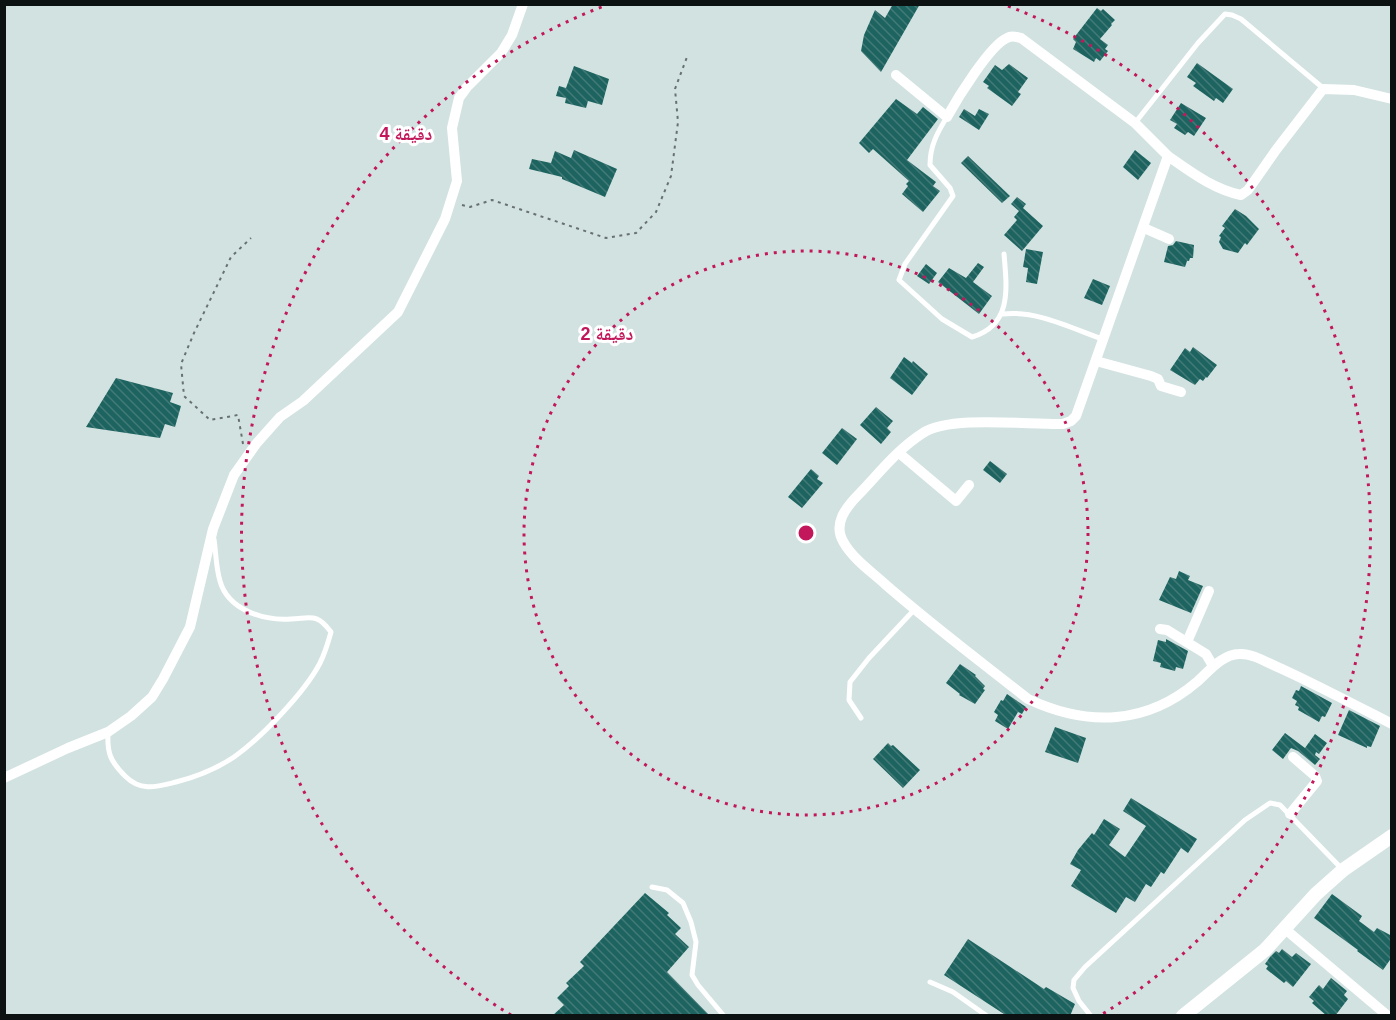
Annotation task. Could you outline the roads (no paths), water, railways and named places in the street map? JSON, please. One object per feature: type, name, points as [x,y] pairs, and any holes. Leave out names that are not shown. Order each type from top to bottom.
[{"type":"street","points":[[4,778],[108,732],[138,710],[152,696],[190,627],[213,529],[234,475],[280,417],[303,400],[398,312],[445,219],[457,182],[452,128],[459,98],[501,53],[512,35],[523,4]]},
{"type":"street","points":[[896,75],[947,117],[975,74],[1001,41],[1010,36],[1021,38],[1135,123],[1168,156],[1215,187],[1241,195],[1248,190],[1323,89],[1354,90],[1392,99]]},
{"type":"street","points":[[1168,156],[1076,416],[1071,421],[1053,425],[1006,422],[947,425],[925,431],[898,453],[851,501],[842,515],[838,528],[843,542],[852,554],[914,609],[1028,699],[1050,709],[1075,715],[1113,718],[1151,710],[1172,701],[1214,666],[1238,653],[1257,658],[1392,724]]},
{"type":"street","points":[[1144,228],[1169,239]]},
{"type":"street","points":[[1096,361],[1151,376],[1158,379],[1161,386],[1181,392]]},
{"type":"street","points":[[898,453],[956,501],[969,485]]},
{"type":"street","points":[[1187,642],[1209,591]]},
{"type":"street","points":[[1160,629],[1167,630],[1206,654],[1214,666]]},
{"type":"street","points":[[1290,814],[1317,781],[1315,776],[1293,757]]},
{"type":"street","points":[[1183,1016],[1250,963],[1316,894],[1343,870],[1392,836]]},
{"type":"street","points":[[1284,929],[1388,1016]]},
{"type":"lane","points":[[1135,123],[1198,43],[1225,14],[1241,19],[1323,89]]},
{"type":"lane","points":[[947,117],[935,136],[930,153],[930,165],[950,188],[952,196],[905,264],[899,280],[942,319],[972,337],[980,334],[1003,314],[1017,312],[1033,315],[1102,339]]},
{"type":"lane","points":[[1003,314],[1007,284],[1004,255]]},
{"type":"lane","points":[[108,732],[107,746],[110,759],[130,782],[144,788],[156,788],[199,776],[234,757],[257,738],[299,691],[320,663],[331,632],[319,619],[308,616],[292,619],[278,618],[255,614],[237,606],[226,594],[220,581],[213,529]]},
{"type":"lane","points":[[861,718],[849,700],[850,682],[914,609]]},
{"type":"lane","points":[[1091,1016],[1079,1001],[1073,988],[1074,980],[1085,967],[1245,820],[1270,803],[1281,805],[1343,870]]},
{"type":"lane","points":[[652,887],[667,890],[683,903],[696,942],[692,975],[724,1016]]},
{"type":"lane","points":[[930,981],[953,992],[987,1016]]}]
